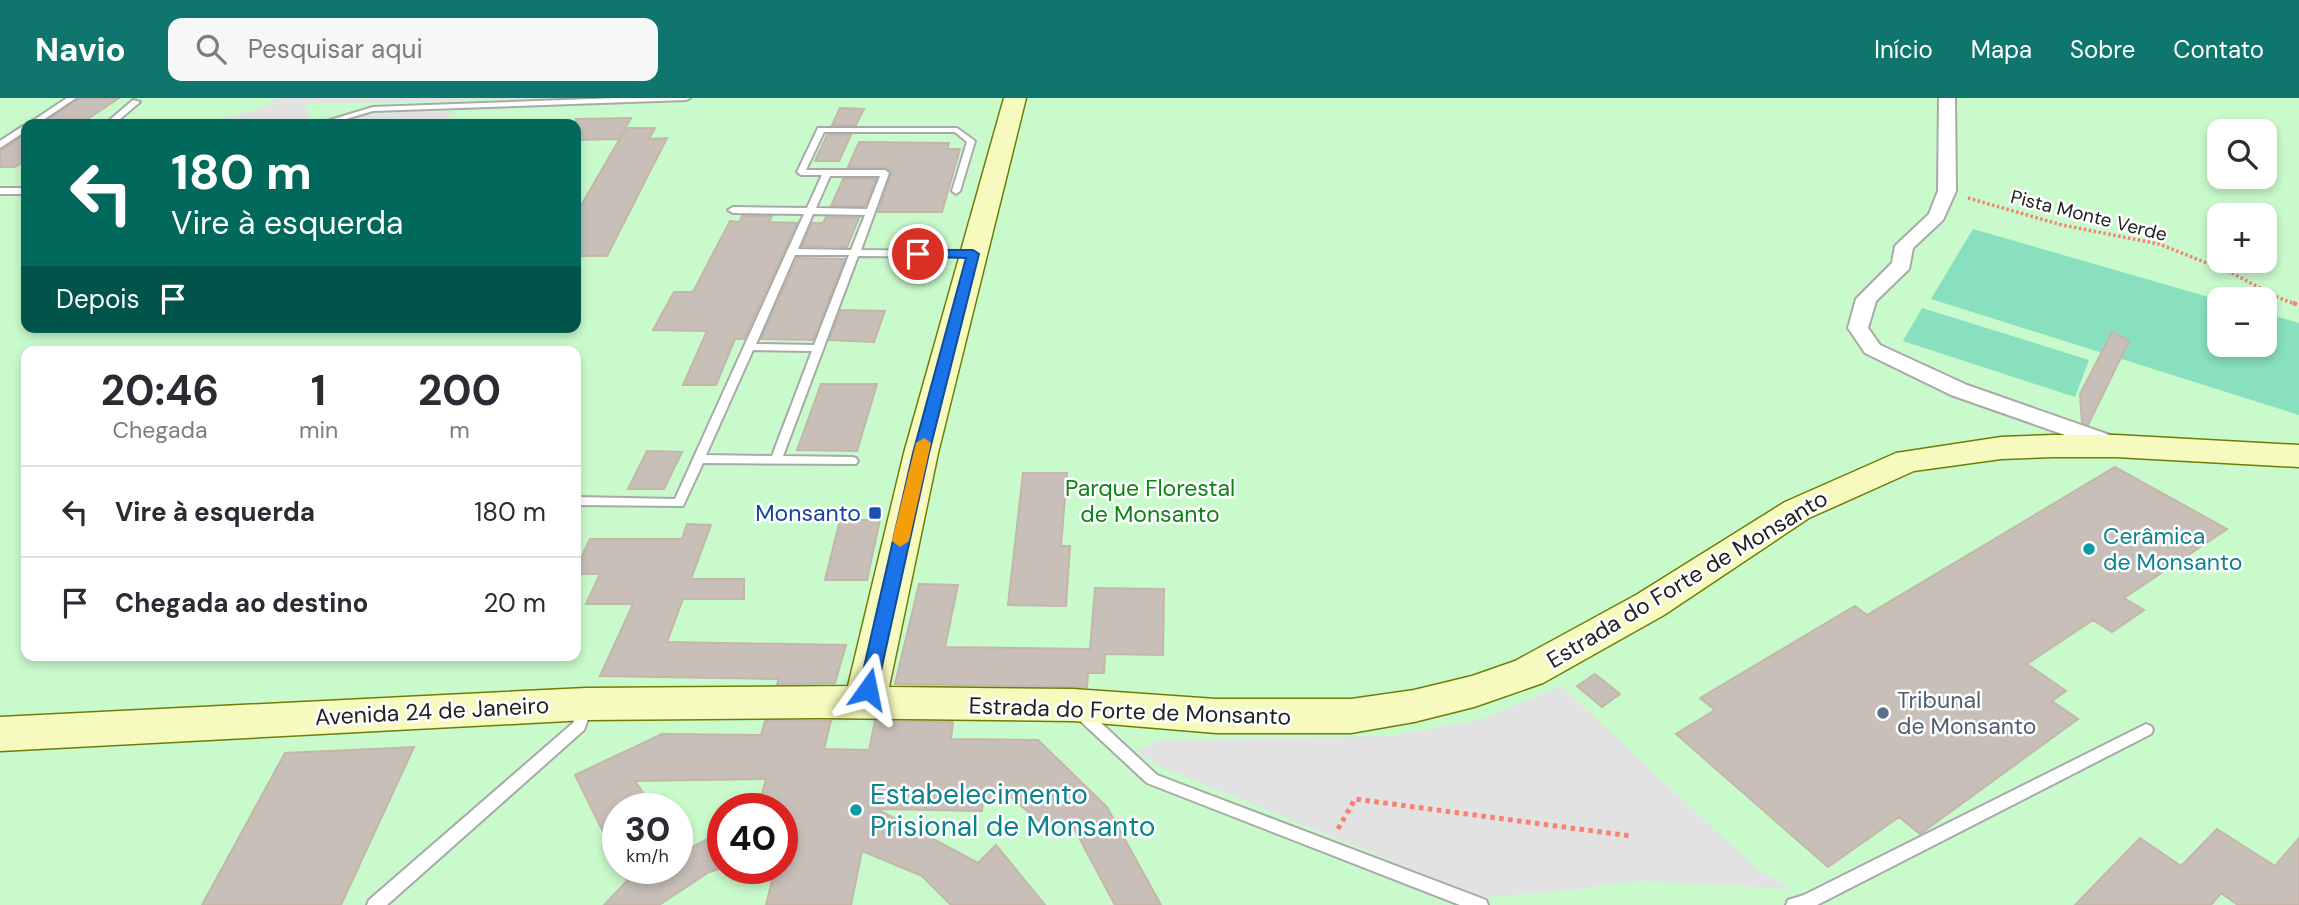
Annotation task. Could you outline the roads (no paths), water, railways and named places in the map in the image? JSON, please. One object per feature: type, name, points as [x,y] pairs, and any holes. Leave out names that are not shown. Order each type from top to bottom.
[{"type":"street","points":[[865,703],[912,490],[1015,98]]},
{"type":"street","points":[[1947,98],[1947,191],[1937,216],[1903,246],[1902,265],[1866,299],[1858,328],[1862,337],[1877,352],[1959,390],[2116,446]]},
{"type":"street","name":"Estrada do Forte de Monsanto","points":[[865,703],[1073,705],[1216,716],[1351,716],[1414,706],[1474,691],[1529,672],[1650,604],[1797,510],[1908,461],[2001,448],[2116,446],[2299,456]]},
{"type":"street","name":"Avenida 24 de Janeiro","points":[[0,734],[586,704],[865,703]]},
{"type":"lane","points":[[40,119],[72,98]]},
{"type":"lane","points":[[338,119],[373,109],[686,98]]},
{"type":"lane","points":[[115,119],[136,102]]},
{"type":"lane","points":[[776,460],[885,173],[801,172],[821,130],[957,130],[971,141],[956,191]]},
{"type":"lane","points":[[0,145],[21,131]]},
{"type":"lane","points":[[581,501],[679,503],[827,173]]},
{"type":"lane","points":[[0,191],[21,191]]},
{"type":"lane","points":[[733,210],[870,212]]},
{"type":"lane","points":[[792,252],[973,254]]},
{"type":"lane","points":[[749,348],[818,348]]},
{"type":"lane","points":[[699,459],[852,461]]},
{"type":"lane","points":[[375,905],[579,726],[586,704]]},
{"type":"lane","points":[[1073,705],[1152,779],[1480,905]]},
{"type":"lane","points":[[1794,905],[1807,902],[2146,730]]},
{"type":"place","name":"Monsanto","points":[[875,513]]},
{"type":"place","name":"Cerâmica de Monsanto","points":[[2089,549]]},
{"type":"place","name":"Tribunal de Monsanto","points":[[1883,713]]},
{"type":"place","name":"Estabelecimento Prisional de Monsanto","points":[[856,810]]},
{"type":"park label","name":"Parque Florestal de Monsanto","points":[[1150,501]]}]
